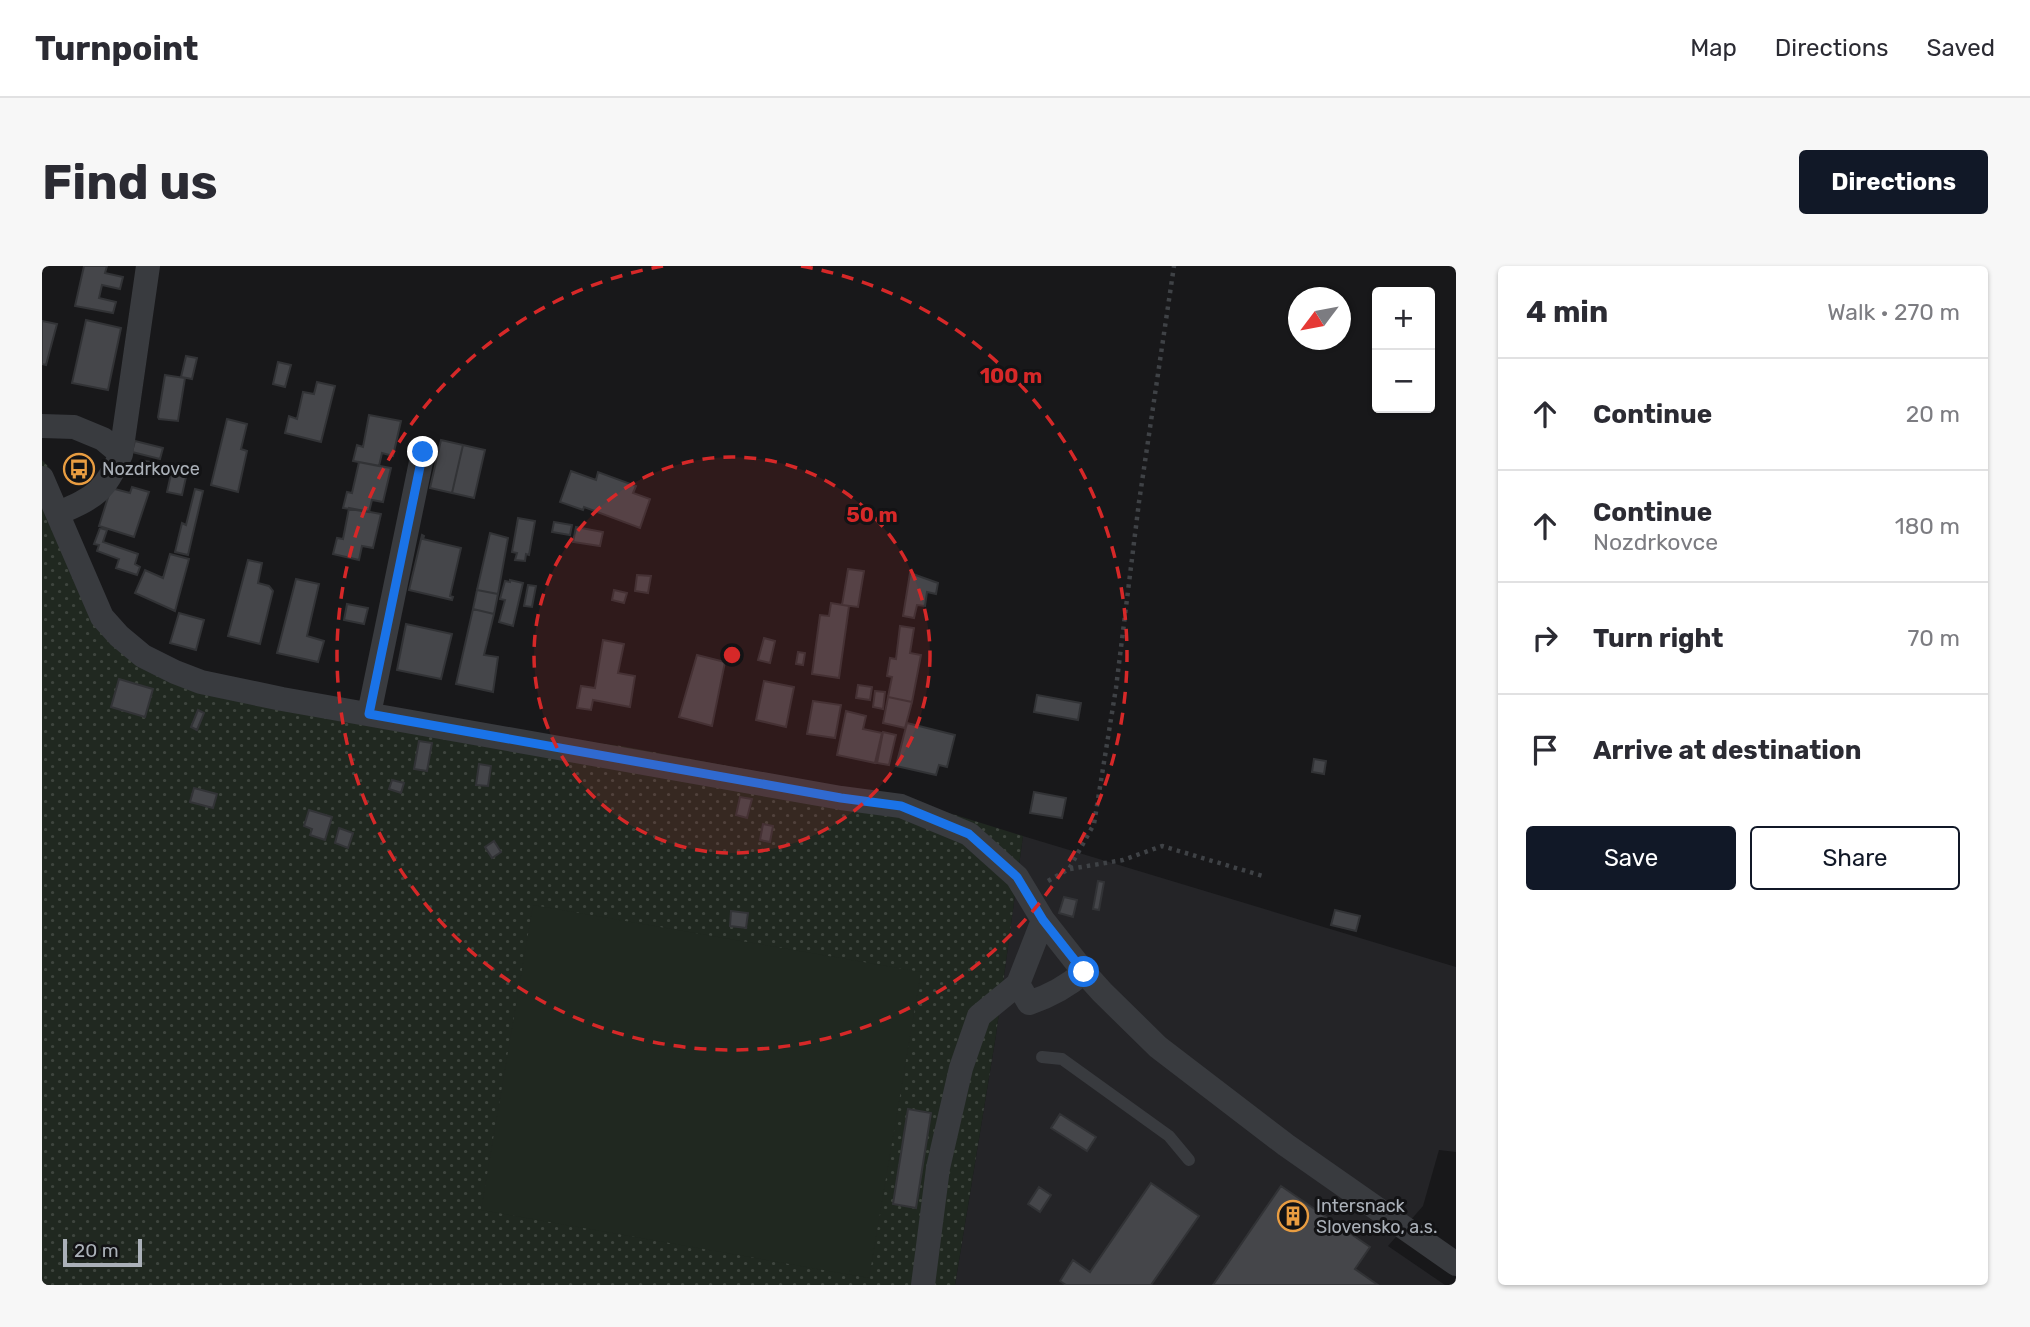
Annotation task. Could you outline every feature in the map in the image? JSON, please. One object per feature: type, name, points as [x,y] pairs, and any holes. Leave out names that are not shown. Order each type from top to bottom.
[{"type":"street","points":[[59,513],[85,502],[106,484],[121,454],[148,266]]},
{"type":"street","points":[[42,426],[74,427],[103,439],[121,454]]},
{"type":"street","points":[[369,714],[423,452]]},
{"type":"street","points":[[42,478],[102,617],[143,656],[175,673],[201,682],[282,699],[841,798],[901,806],[969,834],[1017,877],[1043,920],[1084,972],[1158,1047],[1286,1145],[1456,1264]]},
{"type":"street","points":[[923,1285],[938,1168],[961,1068],[979,1016],[1018,985],[1043,920]]},
{"type":"street","points":[[1018,985],[1029,1003],[1061,989],[1084,972]]},
{"type":"lane","points":[[1042,1056],[1062,1059],[1169,1136],[1189,1160]]},
{"type":"path","points":[[1069,869],[1094,824],[1116,688],[1139,502],[1174,266]]},
{"type":"path","points":[[1025,891],[1069,869],[1123,860],[1162,846],[1263,876]]},
{"type":"shaded area","points":[[42,460],[48,466],[79,572],[99,614],[175,672],[461,726],[621,746],[904,799],[1023,836],[996,1035],[955,1285],[42,1285]]},
{"type":"shaded area","points":[[1023,836],[1456,967],[1456,1152],[1439,1150],[1423,1206],[1388,1246],[1445,1285],[955,1285],[996,1035]]},
{"type":"shaded area","points":[[533,905],[921,972],[869,1278],[481,1210]]},
{"type":"building","points":[[84,266],[107,266],[105,273],[123,277],[120,289],[102,285],[99,298],[116,302],[113,313],[75,306]]},
{"type":"building","points":[[86,320],[121,328],[108,390],[72,383]]},
{"type":"building","points":[[42,321],[57,324],[46,365],[42,364]]},
{"type":"building","points":[[186,356],[197,358],[192,379],[181,377]]},
{"type":"building","points":[[278,362],[291,365],[285,387],[273,384]]},
{"type":"building","points":[[165,375],[185,378],[178,421],[158,417]]},
{"type":"building","points":[[317,382],[335,386],[321,442],[285,433],[289,416],[297,419],[303,392],[314,394]]},
{"type":"building","points":[[369,415],[401,421],[393,456],[382,453],[379,466],[353,461],[357,445],[363,447]]},
{"type":"building","points":[[227,419],[247,424],[241,449],[247,451],[238,492],[211,485]]},
{"type":"building","points":[[441,440],[463,445],[452,493],[430,488]]},
{"type":"building","points":[[135,441],[163,448],[160,459],[132,452]]},
{"type":"building","points":[[463,445],[485,450],[474,498],[452,493]]},
{"type":"building","points":[[145,461],[168,465],[166,476],[143,472]]},
{"type":"building","points":[[359,462],[391,468],[383,502],[372,500],[369,512],[343,508],[347,492],[352,493]]},
{"type":"building","points":[[571,471],[596,480],[598,472],[636,486],[633,493],[650,499],[640,528],[584,507],[583,510],[560,502]]},
{"type":"building","points":[[171,474],[186,477],[182,495],[167,492]]},
{"type":"building","points":[[132,487],[149,492],[134,537],[99,526],[111,488],[130,493]]},
{"type":"building","points":[[195,489],[203,491],[188,555],[175,552],[182,523],[186,525]]},
{"type":"building","points":[[349,508],[381,514],[373,548],[362,546],[359,560],[333,554],[337,538],[343,539]]},
{"type":"building","points":[[518,518],[535,521],[529,555],[526,554],[525,561],[515,560],[517,553],[512,552]]},
{"type":"building","points":[[554,522],[572,525],[570,535],[552,532]]},
{"type":"building","points":[[576,527],[603,532],[600,546],[573,542]]},
{"type":"building","points":[[100,528],[107,530],[103,542],[138,554],[135,564],[140,567],[137,575],[116,568],[119,559],[97,551],[99,545],[94,544]]},
{"type":"building","points":[[490,533],[508,538],[498,594],[477,590]]},
{"type":"building","points":[[422,535],[423,539],[461,548],[450,596],[453,597],[452,600],[409,590]]},
{"type":"building","points":[[170,554],[189,559],[175,611],[135,593],[145,570],[163,578]]},
{"type":"building","points":[[248,560],[262,563],[258,583],[269,586],[273,591],[260,644],[228,636]]},
{"type":"building","points":[[848,569],[864,571],[858,607],[842,605]]},
{"type":"building","points":[[910,573],[938,583],[936,594],[927,592],[925,606],[917,605],[914,618],[903,616]]},
{"type":"building","points":[[637,575],[651,576],[648,593],[635,591]]},
{"type":"building","points":[[296,579],[319,584],[307,636],[324,641],[318,662],[277,653]]},
{"type":"building","points":[[505,581],[523,583],[513,626],[499,622],[505,600],[500,599]]},
{"type":"building","points":[[528,585],[536,586],[532,607],[524,606]]},
{"type":"building","points":[[477,590],[498,594],[494,614],[473,609]]},
{"type":"building","points":[[614,590],[627,593],[624,603],[612,600]]},
{"type":"building","points":[[831,603],[849,606],[839,678],[812,674],[820,615],[829,616]]},
{"type":"building","points":[[347,604],[368,608],[364,624],[344,620]]},
{"type":"building","points":[[473,609],[494,614],[484,655],[498,657],[493,692],[456,684]]},
{"type":"building","points":[[179,613],[204,620],[196,650],[170,643]]},
{"type":"building","points":[[406,624],[452,634],[441,679],[397,670]]},
{"type":"building","points":[[900,626],[914,628],[910,653],[921,655],[912,702],[888,697],[892,677],[887,676],[890,658],[896,659]]},
{"type":"building","points":[[764,638],[775,641],[770,663],[758,660]]},
{"type":"building","points":[[603,640],[624,644],[618,673],[635,676],[630,707],[593,700],[591,710],[577,708],[581,686],[595,688]]},
{"type":"building","points":[[798,652],[805,653],[803,665],[796,664]]},
{"type":"building","points":[[697,655],[725,662],[712,726],[679,717]]},
{"type":"building","points":[[119,679],[153,689],[145,717],[111,707]]},
{"type":"building","points":[[764,681],[794,687],[786,727],[756,720]]},
{"type":"building","points":[[858,685],[872,687],[870,700],[856,698]]},
{"type":"building","points":[[875,691],[885,692],[883,709],[873,707]]},
{"type":"building","points":[[1037,695],[1081,703],[1078,720],[1034,712]]},
{"type":"building","points":[[888,697],[912,702],[905,728],[883,723]]},
{"type":"building","points":[[813,701],[841,705],[835,738],[807,734]]},
{"type":"building","points":[[198,710],[204,713],[197,730],[191,727]]},
{"type":"building","points":[[846,711],[866,716],[863,729],[882,733],[875,763],[837,755]]},
{"type":"building","points":[[907,723],[955,735],[947,767],[939,765],[936,775],[896,766]]},
{"type":"building","points":[[883,732],[896,735],[889,765],[877,763]]},
{"type":"building","points":[[419,741],[432,743],[427,771],[414,769]]},
{"type":"building","points":[[1314,759],[1326,761],[1324,774],[1312,772]]},
{"type":"building","points":[[479,764],[491,766],[488,786],[476,785]]},
{"type":"building","points":[[392,780],[404,783],[401,793],[389,789]]},
{"type":"building","points":[[194,788],[217,794],[213,808],[190,802]]},
{"type":"building","points":[[1034,792],[1066,798],[1062,818],[1030,813]]},
{"type":"building","points":[[740,797],[752,799],[747,818],[736,815]]},
{"type":"building","points":[[309,810],[332,817],[325,840],[310,835],[312,829],[304,826]]},
{"type":"building","points":[[763,824],[773,826],[770,842],[760,840]]},
{"type":"building","points":[[339,828],[353,833],[348,848],[335,843]]},
{"type":"building","points":[[494,841],[501,852],[492,858],[485,847]]},
{"type":"building","points":[[1098,881],[1104,882],[1099,910],[1093,909]]},
{"type":"building","points":[[1064,897],[1077,900],[1073,917],[1059,913]]},
{"type":"building","points":[[1335,910],[1360,916],[1356,931],[1331,925]]},
{"type":"building","points":[[731,911],[748,913],[746,928],[730,926]]},
{"type":"building","points":[[908,1109],[931,1113],[916,1208],[893,1204]]},
{"type":"building","points":[[1060,1114],[1096,1137],[1087,1151],[1051,1128]]},
{"type":"building","points":[[1151,1183],[1199,1216],[1151,1285],[1066,1285],[1060,1281],[1073,1260],[1090,1272]]},
{"type":"building","name":"Intersnack Slovensko, a.s.","points":[[1281,1186],[1370,1247],[1355,1269],[1378,1285],[1213,1285]]},
{"type":"building","points":[[1039,1187],[1051,1195],[1040,1212],[1028,1204]]},
{"type":"place","name":"Nozdrkovce","points":[[79,469]]},
{"type":"place","name":"Intersnack Slovensko, a.s.","points":[[1293,1216]]},
{"type":"route","points":[[423,452],[369,714],[841,798],[901,806],[969,834],[1017,877],[1043,920],[1084,972]]}]
